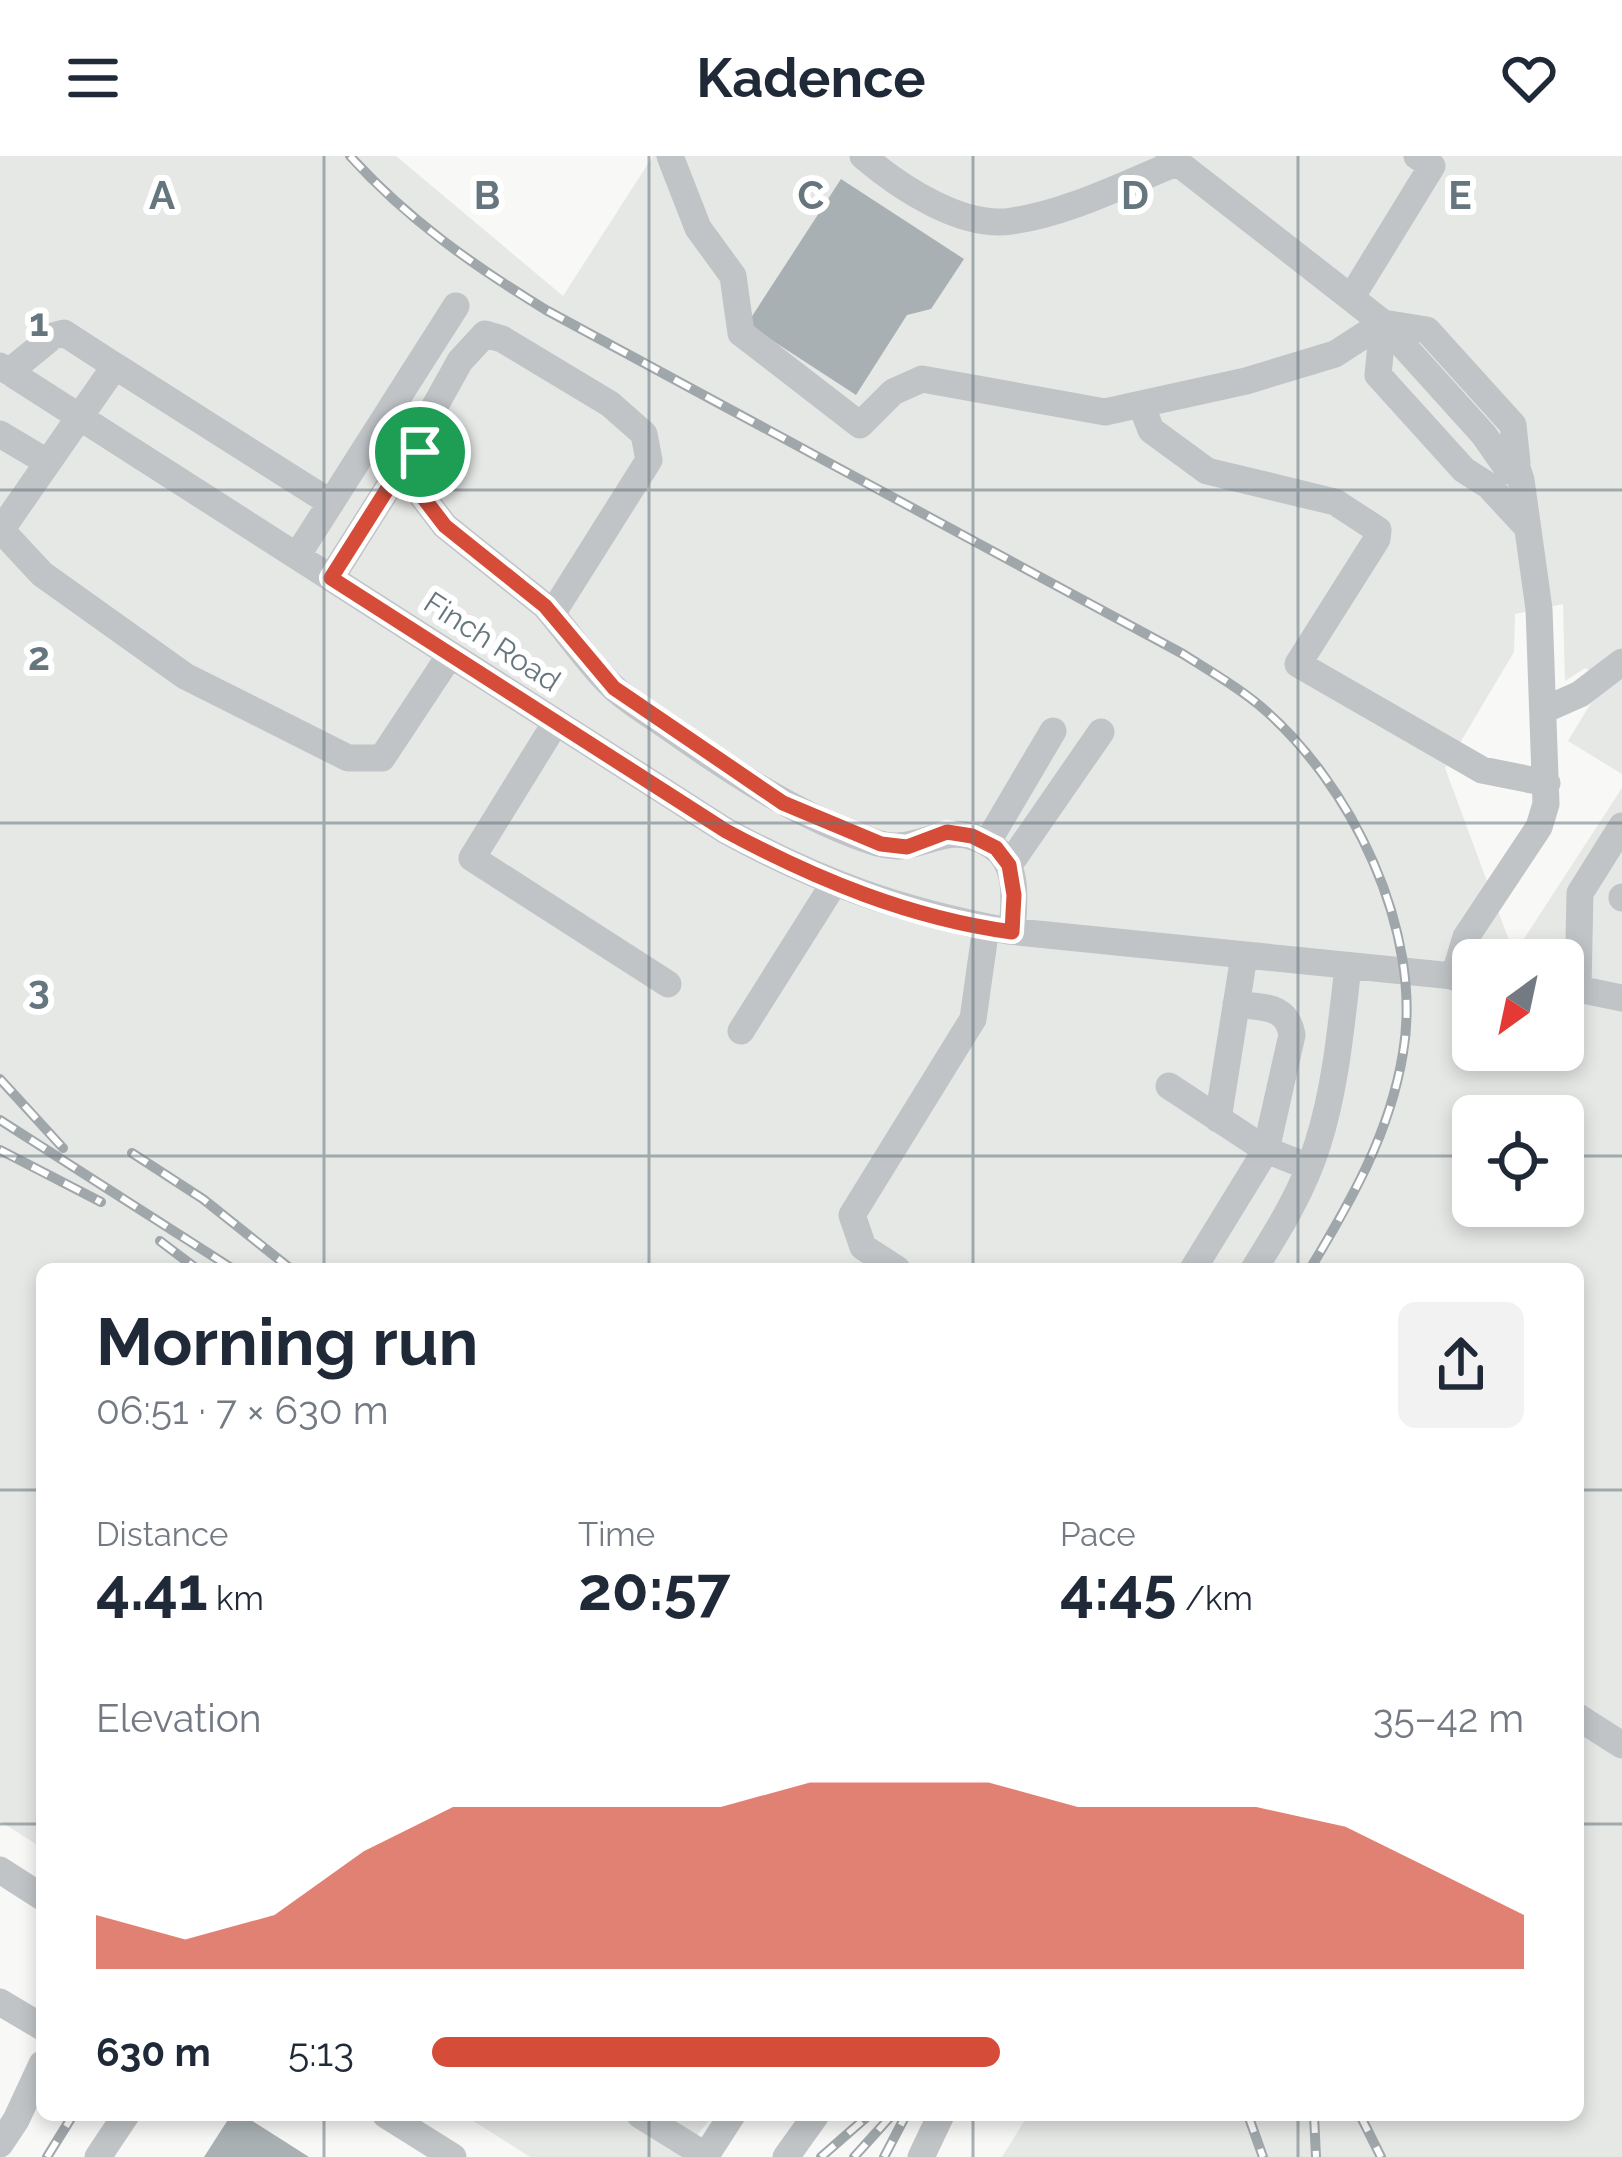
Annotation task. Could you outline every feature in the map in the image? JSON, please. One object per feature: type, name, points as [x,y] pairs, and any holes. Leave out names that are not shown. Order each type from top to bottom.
[{"type":"street","points":[[670,156],[698,228],[733,276],[741,333],[860,425],[893,392],[922,379],[1105,412],[1246,382],[1335,354],[1383,323]]},
{"type":"street","points":[[863,156],[896,184],[954,213],[1008,223],[1062,208],[1174,159],[1383,323],[1484,435],[1526,514]]},
{"type":"street","points":[[1351,298],[1432,166],[1417,156]]},
{"type":"street","points":[[296,556],[456,306]]},
{"type":"street","points":[[1383,323],[1417,339],[1503,435],[1517,463],[1539,609],[1547,783],[1541,823],[1466,939]]},
{"type":"street","points":[[1383,323],[1378,375],[1464,470],[1526,514]]},
{"type":"street","points":[[4,369],[64,333],[331,503]]},
{"type":"street","points":[[552,614],[649,460],[644,434],[610,404],[502,339],[485,334],[460,361],[420,433],[422,496],[445,526],[552,614],[614,688],[783,803],[881,844],[907,847],[947,832],[972,836],[996,848],[1009,865],[1014,895],[973,1019],[852,1215],[863,1247],[888,1263]]},
{"type":"street","points":[[116,366],[1,530],[42,574],[185,676],[348,758],[382,758],[450,655]]},
{"type":"street","name":"Finch Road","points":[[4,369],[726,831],[833,885],[894,906],[999,929],[1452,977]]},
{"type":"street","points":[[1141,404],[1151,430],[1207,471],[1334,502],[1378,530],[1298,664],[1482,770],[1547,783]]},
{"type":"street","points":[[2,441],[47,462]]},
{"type":"street","points":[[331,578],[393,480],[420,452]]},
{"type":"street","points":[[1544,710],[1580,694],[1622,662]]},
{"type":"street","points":[[556,722],[472,857],[668,984]]},
{"type":"street","points":[[987,844],[1053,731]]},
{"type":"street","points":[[1009,865],[1101,732]]},
{"type":"street","points":[[1576,939],[1580,893],[1622,826]]},
{"type":"street","points":[[741,1030],[833,885]]},
{"type":"street","points":[[1218,1119],[1244,956]]},
{"type":"street","points":[[1258,1263],[1297,1196],[1330,1104],[1348,967]]},
{"type":"street","points":[[1584,989],[1622,998]]},
{"type":"street","points":[[1197,1263],[1266,1150],[1292,1035],[1280,1010],[1236,1004]]},
{"type":"street","points":[[1169,1086],[1266,1150],[1309,1167]]},
{"type":"street","points":[[1584,1721],[1622,1744]]},
{"type":"street","points":[[0,1870],[36,1893]]},
{"type":"street","points":[[0,2002],[36,2023]]},
{"type":"street","points":[[0,2144],[36,2075]]},
{"type":"street","points":[[98,2157],[122,2121]]},
{"type":"street","points":[[396,2121],[453,2157]]},
{"type":"street","points":[[655,2121],[706,2157],[728,2121]]},
{"type":"street","points":[[786,2157],[812,2121]]},
{"type":"street","points":[[921,2157],[938,2121]]},
{"type":"shaded area","points":[[0,156],[396,156],[563,296],[653,156],[1622,156],[1622,774],[1568,741],[1605,680],[1585,668],[1565,681],[1563,604],[1515,614],[1514,652],[1445,768],[1508,939],[1452,939],[1452,1071],[1584,1071],[1584,939],[1524,939],[1622,788],[1622,2157],[1002,2157],[1024,2121],[1584,2121],[1584,1263],[36,1263],[36,1844],[0,1821]]},
{"type":"shaded area","points":[[473,2121],[708,2121],[680,2157],[530,2157]]},
{"type":"building","points":[[841,179],[964,259],[931,309],[907,315],[856,395],[747,324]]},
{"type":"building","points":[[227,2121],[252,2121],[309,2157],[204,2157]]},
{"type":"railway","points":[[350,156],[442,240],[546,310],[1183,654],[1250,698],[1292,737],[1351,817],[1373,862],[1391,910],[1407,1006],[1397,1082],[1379,1139],[1313,1263]]},
{"type":"railway","points":[[0,1079],[63,1148]]},
{"type":"railway","points":[[0,1120],[224,1263]]},
{"type":"railway","points":[[0,1150],[101,1202]]},
{"type":"railway","points":[[132,1153],[203,1199],[283,1263]]},
{"type":"railway","points":[[160,1241],[189,1263]]},
{"type":"railway","points":[[47,2157],[69,2121]]},
{"type":"railway","points":[[821,2157],[862,2121]]},
{"type":"railway","points":[[854,2157],[887,2121]]},
{"type":"railway","points":[[884,2157],[903,2121]]},
{"type":"railway","points":[[1250,2121],[1263,2157]]},
{"type":"railway","points":[[1314,2121],[1316,2157]]},
{"type":"railway","points":[[1363,2121],[1381,2157]]},
{"type":"route","points":[[420,452],[422,496],[445,526],[545,606],[614,688],[783,803],[881,844],[907,847],[947,832],[972,836],[996,848],[1009,865],[1014,895],[1012,932],[894,906],[783,862],[726,831],[331,578],[393,480],[420,452]]}]
